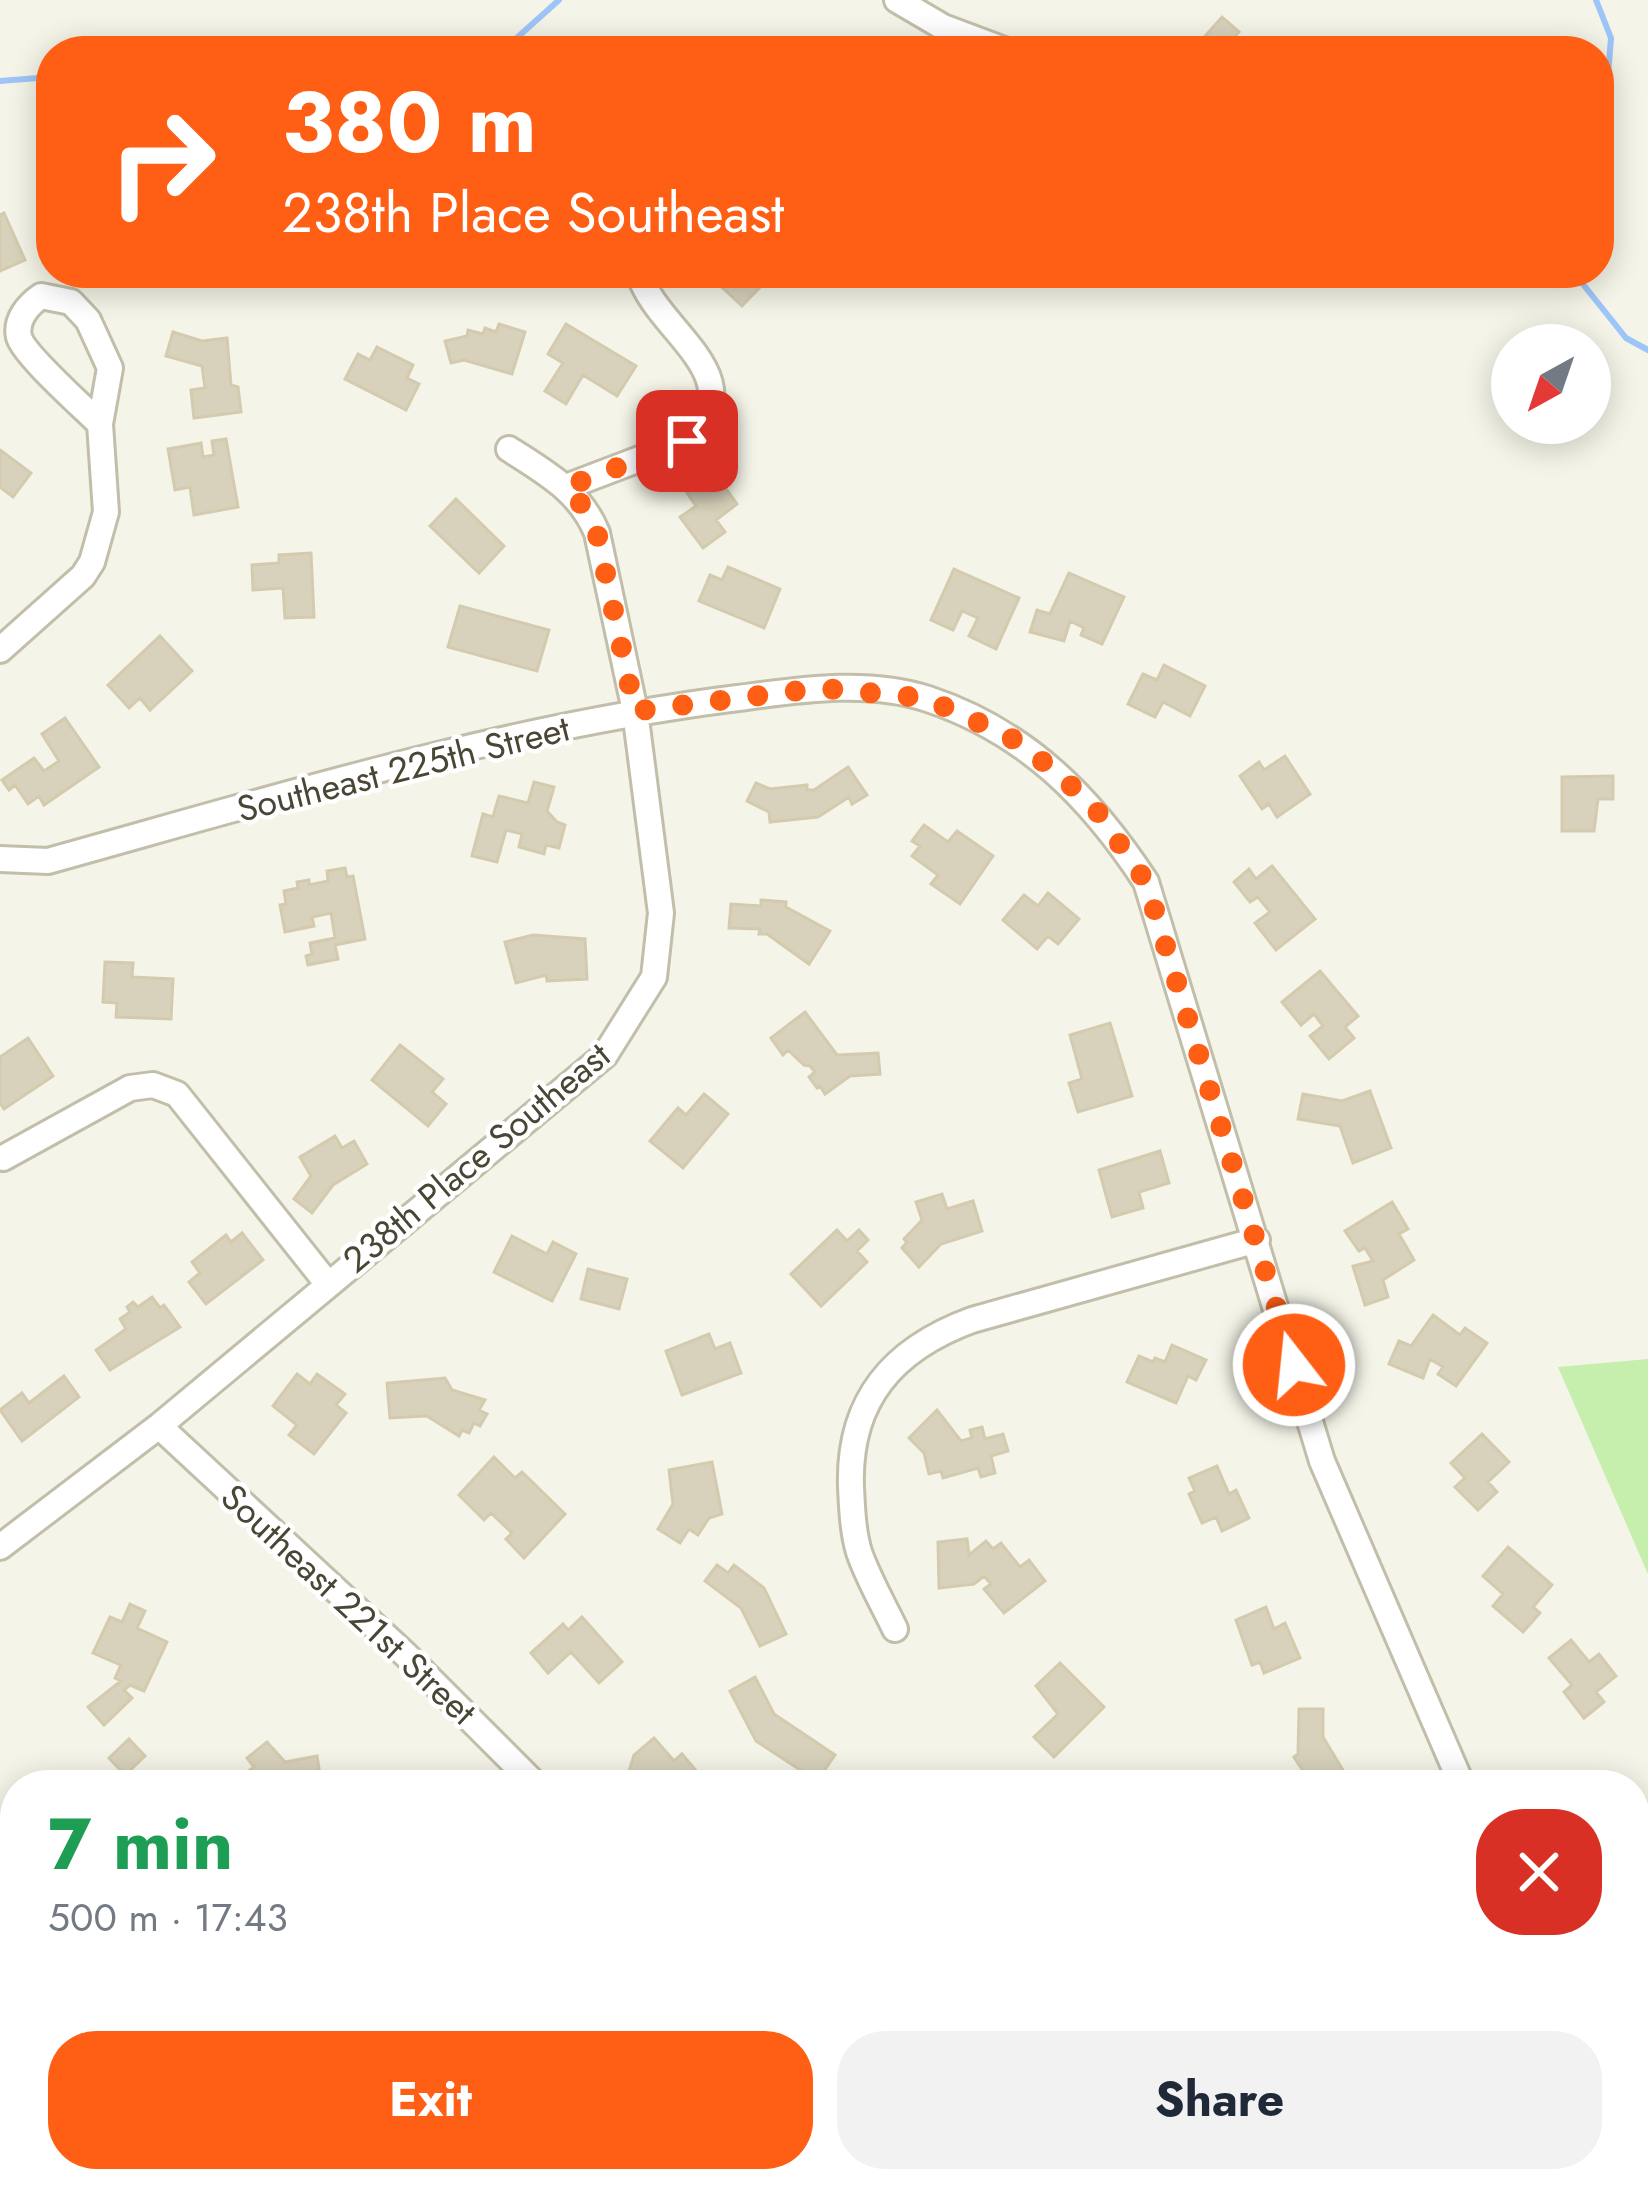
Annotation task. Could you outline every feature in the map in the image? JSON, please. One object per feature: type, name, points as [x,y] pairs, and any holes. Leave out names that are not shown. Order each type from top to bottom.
[{"type":"street","points":[[896,0],[967,36]]},
{"type":"street","points":[[566,487],[687,441],[708,415],[710,382],[700,359],[646,288]]},
{"type":"street","points":[[0,650],[83,576],[92,562],[106,512],[100,424],[110,368],[88,320],[70,302],[41,296],[20,322],[22,344],[100,424]]},
{"type":"street","name":"238th Place Southeast","points":[[0,1547],[159,1426],[604,1055],[654,977],[661,913],[635,711],[597,533],[589,513],[566,487],[509,448]]},
{"type":"street","name":"Southeast 225th Street","points":[[0,860],[48,861],[337,781],[635,711],[820,688],[925,698],[1010,737],[1058,773],[1097,811],[1146,882],[1322,1461],[1456,1770]]},
{"type":"street","points":[[3,1158],[130,1088],[153,1085],[177,1094],[326,1283]]},
{"type":"street","points":[[895,1629],[859,1552],[850,1471],[864,1410],[887,1372],[912,1349],[955,1327],[1256,1240]]},
{"type":"street","name":"Southeast 221st Street","points":[[159,1426],[406,1655],[521,1770]]},
{"type":"green space","points":[[1648,1359],[1648,1574],[1558,1367]]},
{"type":"building","points":[[1222,17],[1239,32],[1235,36],[1205,36]]},
{"type":"building","points":[[4,213],[25,260],[0,271],[0,215]]},
{"type":"building","points":[[723,288],[759,288],[742,306]]},
{"type":"building","points":[[499,324],[525,332],[512,374],[464,360],[451,363],[445,341],[467,336],[468,330],[496,332]]},
{"type":"building","points":[[566,324],[636,366],[617,396],[583,375],[566,404],[545,391],[563,363],[548,354]]},
{"type":"building","points":[[173,332],[202,341],[227,338],[231,385],[238,387],[241,412],[194,418],[191,390],[205,388],[202,366],[166,356]]},
{"type":"building","points":[[377,347],[413,365],[407,378],[419,384],[406,410],[345,379],[358,354],[370,360]]},
{"type":"building","points":[[226,439],[238,507],[194,515],[190,487],[175,490],[168,449],[201,443],[203,457],[214,455],[212,441]]},
{"type":"building","points":[[0,450],[31,473],[13,497],[0,487]]},
{"type":"building","points":[[703,457],[737,504],[716,520],[725,532],[703,548],[680,517],[696,506],[676,477]]},
{"type":"building","points":[[456,499],[504,546],[479,573],[430,526]]},
{"type":"building","points":[[311,553],[314,617],[285,618],[283,588],[253,590],[252,565],[279,563],[279,555]]},
{"type":"building","points":[[728,567],[780,589],[764,628],[699,601],[710,575],[722,580]]},
{"type":"building","points":[[954,569],[1019,598],[996,649],[969,636],[978,618],[962,611],[953,630],[931,620]]},
{"type":"building","points":[[1069,573],[1124,597],[1102,644],[1081,635],[1084,628],[1070,621],[1064,641],[1030,632],[1037,610],[1050,614]]},
{"type":"building","points":[[460,606],[549,630],[537,671],[448,647]]},
{"type":"building","points":[[160,636],[192,671],[150,710],[140,698],[129,708],[108,685]]},
{"type":"building","points":[[1164,665],[1205,686],[1190,716],[1163,702],[1155,717],[1128,704],[1143,674],[1157,680]]},
{"type":"building","points":[[65,718],[99,767],[44,805],[39,796],[28,804],[15,785],[9,790],[2,780],[34,758],[44,771],[59,761],[42,734]]},
{"type":"building","points":[[1285,756],[1310,794],[1277,817],[1269,804],[1262,809],[1240,776],[1259,762],[1264,770]]},
{"type":"building","points":[[848,767],[867,795],[852,804],[849,797],[818,817],[770,822],[769,812],[747,801],[756,783],[770,789],[807,785],[807,790],[814,790]]},
{"type":"building","points":[[1613,776],[1613,799],[1598,799],[1594,831],[1562,831],[1562,777]]},
{"type":"building","points":[[534,782],[554,787],[547,811],[565,825],[559,848],[546,845],[544,854],[519,847],[522,834],[506,830],[497,862],[472,856],[483,814],[493,817],[499,796],[528,803]]},
{"type":"building","points":[[924,825],[948,842],[957,831],[993,856],[960,904],[931,884],[938,875],[912,856],[920,846],[912,841]]},
{"type":"building","points":[[1272,866],[1315,919],[1276,950],[1255,923],[1270,912],[1258,897],[1250,902],[1234,882],[1249,869],[1256,879]]},
{"type":"building","points":[[345,868],[347,877],[353,876],[365,939],[335,945],[338,959],[308,965],[310,943],[335,938],[331,913],[312,917],[314,926],[285,932],[280,905],[286,904],[284,891],[298,888],[297,882],[328,881],[327,871]]},
{"type":"building","points":[[1048,893],[1079,919],[1058,944],[1048,936],[1037,949],[1003,920],[1024,895],[1038,906]]},
{"type":"building","points":[[761,900],[786,902],[786,907],[830,931],[809,964],[767,934],[759,934],[760,929],[729,928],[731,904],[761,906]]},
{"type":"building","points":[[533,935],[585,939],[587,979],[547,981],[546,975],[516,983],[505,942]]},
{"type":"building","points":[[105,962],[133,963],[132,977],[173,979],[171,1019],[116,1017],[117,1003],[103,1002]]},
{"type":"building","points":[[1320,971],[1358,1016],[1345,1027],[1354,1038],[1329,1059],[1310,1036],[1323,1026],[1314,1014],[1301,1025],[1282,1002]]},
{"type":"building","points":[[805,1012],[837,1055],[878,1053],[880,1074],[850,1076],[825,1094],[817,1088],[809,1077],[815,1072],[810,1066],[788,1050],[783,1055],[771,1038]]},
{"type":"building","points":[[1110,1023],[1132,1096],[1078,1112],[1069,1083],[1082,1079],[1070,1035]]},
{"type":"building","points":[[28,1038],[53,1076],[4,1109],[0,1057]]},
{"type":"building","points":[[400,1045],[443,1079],[432,1092],[446,1104],[428,1126],[372,1080]]},
{"type":"building","points":[[1370,1091],[1391,1148],[1353,1163],[1340,1126],[1298,1119],[1303,1094],[1342,1101]]},
{"type":"building","points":[[704,1094],[728,1114],[683,1168],[650,1141],[678,1108],[686,1115]]},
{"type":"building","points":[[335,1136],[342,1148],[354,1141],[367,1164],[333,1185],[312,1213],[294,1199],[311,1176],[300,1157]]},
{"type":"building","points":[[1160,1151],[1169,1183],[1139,1192],[1143,1208],[1112,1217],[1099,1170]]},
{"type":"building","points":[[942,1194],[947,1209],[973,1201],[982,1231],[941,1244],[919,1267],[902,1248],[904,1239],[922,1220],[916,1202]]},
{"type":"building","points":[[1392,1202],[1408,1229],[1399,1234],[1414,1260],[1383,1280],[1388,1297],[1365,1305],[1353,1266],[1373,1261],[1345,1231]]},
{"type":"building","points":[[837,1230],[847,1241],[859,1230],[868,1240],[857,1251],[867,1262],[821,1306],[791,1274]]},
{"type":"building","points":[[242,1233],[263,1260],[206,1304],[189,1282],[200,1273],[192,1262],[226,1235],[231,1242]]},
{"type":"building","points":[[512,1236],[547,1254],[553,1242],[576,1254],[552,1301],[494,1272]]},
{"type":"building","points":[[588,1269],[627,1279],[619,1309],[581,1299]]},
{"type":"building","points":[[152,1297],[180,1327],[110,1370],[96,1350],[126,1329],[120,1319],[130,1312],[127,1307],[133,1302],[138,1307]]},
{"type":"building","points":[[1433,1315],[1460,1335],[1465,1328],[1487,1343],[1456,1386],[1438,1374],[1443,1367],[1430,1359],[1423,1378],[1389,1364],[1399,1341],[1411,1346]]},
{"type":"building","points":[[709,1334],[715,1349],[730,1343],[741,1373],[682,1395],[666,1351]]},
{"type":"building","points":[[1172,1345],[1206,1360],[1196,1380],[1188,1376],[1176,1403],[1127,1382],[1139,1356],[1165,1362]]},
{"type":"building","points":[[297,1374],[310,1384],[317,1374],[345,1394],[336,1405],[346,1413],[314,1454],[289,1435],[297,1425],[273,1406]]},
{"type":"building","points":[[64,1376],[79,1397],[22,1441],[0,1410],[22,1393],[29,1403]]},
{"type":"building","points":[[445,1378],[452,1390],[485,1400],[479,1410],[487,1414],[480,1426],[474,1423],[469,1433],[462,1430],[459,1436],[427,1416],[390,1418],[387,1383]]},
{"type":"building","points":[[937,1410],[961,1441],[972,1438],[970,1430],[982,1427],[985,1439],[1003,1434],[1008,1451],[991,1456],[995,1473],[981,1477],[978,1468],[943,1478],[941,1471],[929,1474],[924,1453],[909,1438]]},
{"type":"building","points":[[1482,1434],[1509,1462],[1488,1482],[1497,1492],[1478,1510],[1455,1487],[1465,1478],[1451,1463]]},
{"type":"building","points":[[494,1457],[515,1478],[522,1472],[565,1514],[524,1558],[506,1539],[512,1533],[491,1513],[484,1520],[459,1495]]},
{"type":"building","points":[[712,1462],[722,1514],[709,1518],[698,1535],[689,1529],[680,1543],[658,1529],[673,1504],[669,1470]]},
{"type":"building","points":[[1217,1466],[1229,1494],[1236,1490],[1249,1518],[1222,1531],[1216,1517],[1202,1523],[1189,1494],[1195,1491],[1189,1478]]},
{"type":"building","points":[[967,1539],[969,1555],[986,1541],[993,1549],[1001,1543],[1020,1567],[1029,1560],[1045,1581],[1004,1613],[984,1589],[991,1584],[984,1576],[974,1584],[939,1588],[938,1542]]},
{"type":"building","points":[[1508,1547],[1552,1585],[1533,1607],[1540,1613],[1523,1632],[1493,1606],[1503,1594],[1483,1576]]},
{"type":"building","points":[[717,1565],[728,1573],[734,1565],[764,1588],[786,1634],[760,1646],[741,1608],[705,1581]]},
{"type":"building","points":[[130,1604],[145,1611],[137,1628],[167,1642],[144,1691],[130,1685],[124,1690],[132,1698],[104,1725],[88,1707],[121,1681],[115,1678],[121,1665],[93,1653],[110,1617],[122,1622]]},
{"type":"building","points":[[1266,1607],[1274,1629],[1285,1623],[1300,1658],[1264,1673],[1260,1662],[1252,1665],[1236,1620]]},
{"type":"building","points":[[582,1617],[622,1662],[599,1683],[571,1652],[548,1673],[531,1653],[563,1624],[568,1630]]},
{"type":"building","points":[[1571,1640],[1589,1662],[1599,1654],[1616,1676],[1596,1692],[1604,1702],[1584,1718],[1564,1692],[1572,1685],[1549,1658]]},
{"type":"building","points":[[1060,1663],[1104,1707],[1054,1757],[1034,1737],[1058,1714],[1036,1686]]},
{"type":"building","points":[[755,1677],[774,1714],[835,1755],[825,1770],[800,1770],[756,1741],[730,1691]]},
{"type":"building","points":[[1299,1709],[1323,1709],[1323,1737],[1343,1770],[1302,1770],[1294,1757],[1298,1754]]},
{"type":"building","points":[[654,1738],[674,1761],[682,1754],[695,1770],[629,1770],[634,1755]]},
{"type":"building","points":[[129,1739],[145,1756],[130,1770],[120,1770],[109,1758]]},
{"type":"building","points":[[267,1742],[285,1762],[317,1756],[319,1770],[250,1770],[254,1767],[247,1758]]},
{"type":"waterway","points":[[519,36],[559,0]]},
{"type":"waterway","points":[[1596,0],[1610,36]]},
{"type":"waterway","points":[[0,81],[36,78]]},
{"type":"waterway","points":[[1586,288],[1626,338],[1648,350]]},
{"type":"route","points":[[687,441],[566,487],[589,513],[597,533],[635,711],[820,688],[925,698],[1010,737],[1058,773],[1097,811],[1146,882],[1294,1365]]}]
